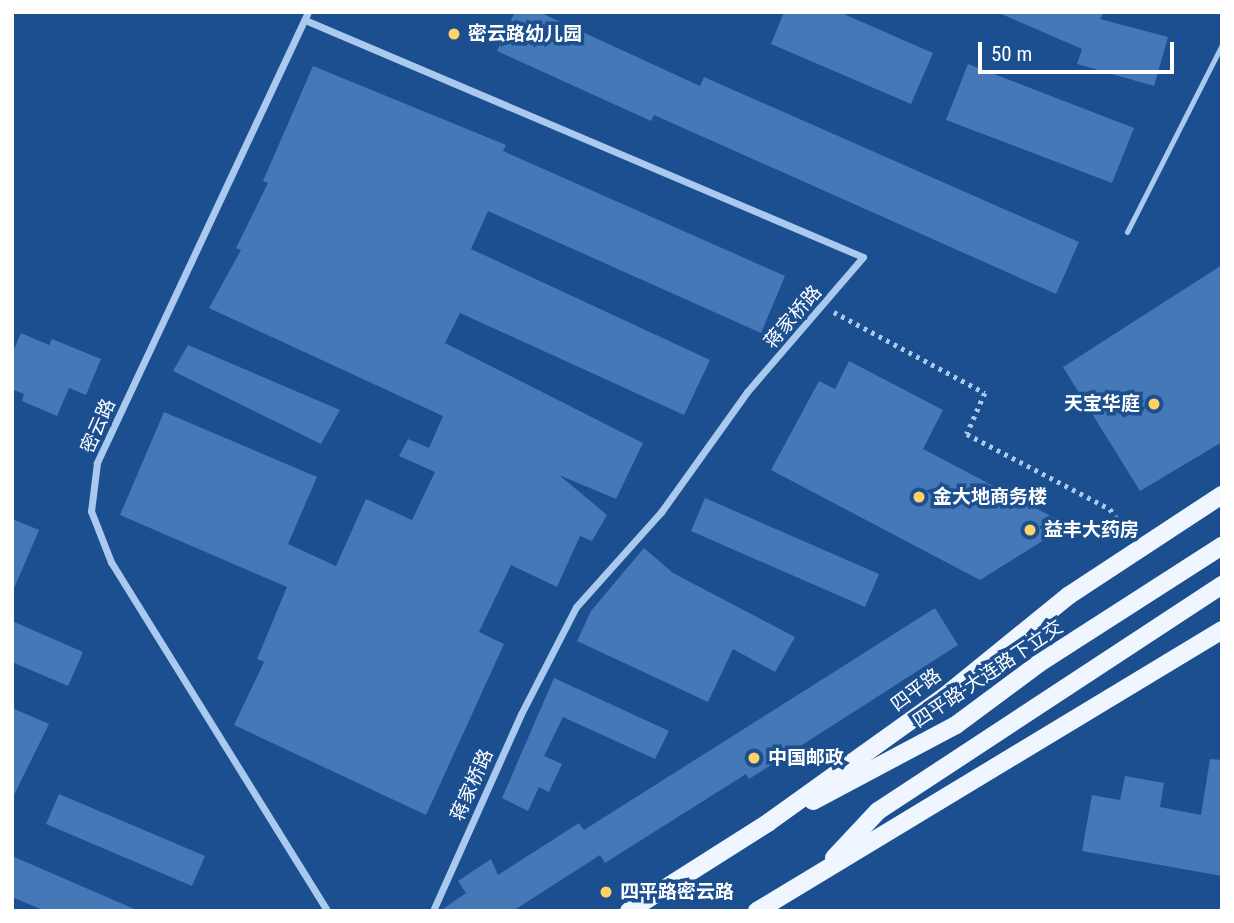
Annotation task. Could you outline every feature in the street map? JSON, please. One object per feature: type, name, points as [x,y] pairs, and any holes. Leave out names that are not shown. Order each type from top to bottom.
[{"type":"main road","name":"四平路","points":[[629,911],[769,822],[945,696],[1068,596],[1222,495]]},
{"type":"main road","name":"四平路-大连路下立交","points":[[769,822],[873,772],[956,724],[1038,664],[1222,546]]},
{"type":"main road","points":[[823,872],[878,811],[1222,585]]},
{"type":"main road","points":[[757,911],[1222,630]]},
{"type":"street","name":"蒋家桥路","points":[[306,16],[863,257],[824,307],[747,393],[661,512],[576,607],[521,714],[433,911]]},
{"type":"street","name":"密云路","points":[[306,16],[97,463],[91,511],[111,562],[327,911]]},
{"type":"lane","points":[[1127,232],[1222,45]]},
{"type":"path","points":[[824,307],[985,393],[967,434],[1111,509],[1137,549]]},
{"type":"building","points":[[515,12],[539,12],[700,86],[704,77],[1079,242],[1056,294],[654,115],[651,121],[497,51]]},
{"type":"building","points":[[784,12],[839,12],[933,53],[911,104],[771,44]]},
{"type":"building","points":[[997,12],[1104,12],[1100,19],[1168,37],[1154,86],[1077,64],[1082,49]]},
{"type":"building","points":[[968,64],[1134,128],[1112,183],[946,120]]},
{"type":"building","points":[[313,66],[506,145],[503,151],[785,276],[761,333],[488,211],[471,249],[710,360],[684,415],[460,313],[445,343],[643,443],[616,499],[559,475],[607,515],[592,541],[580,536],[557,587],[511,565],[479,632],[504,644],[426,815],[234,725],[264,662],[257,659],[287,587],[120,515],[164,412],[317,477],[288,544],[336,566],[366,499],[412,520],[435,472],[399,456],[408,439],[429,448],[443,416],[209,308],[241,250],[236,248],[268,183],[263,181]]},
{"type":"building","name":"天宝华庭","points":[[1222,265],[1222,442],[1140,491],[1063,367]]},
{"type":"building","points":[[21,333],[49,345],[52,339],[101,359],[86,395],[69,388],[57,416],[22,401],[24,394],[12,389],[12,354]]},
{"type":"building","points":[[188,345],[340,410],[321,444],[173,371]]},
{"type":"building","name":"金大地商务楼","points":[[849,361],[943,410],[923,449],[1068,525],[980,580],[771,470],[819,381],[835,389]]},
{"type":"building","points":[[705,498],[879,574],[865,607],[691,531]]},
{"type":"building","points":[[12,519],[39,530],[12,593]]},
{"type":"building","points":[[644,548],[673,573],[795,637],[775,672],[733,649],[708,702],[577,641],[591,611]]},
{"type":"building","points":[[935,608],[958,645],[749,779],[746,774],[605,863],[600,855],[513,911],[440,911],[466,893],[458,881],[491,859],[498,875],[579,823],[584,830]]},
{"type":"building","points":[[12,621],[83,652],[68,686],[12,662]]},
{"type":"building","points":[[554,678],[669,731],[655,759],[563,717],[544,756],[562,764],[549,792],[539,787],[528,811],[502,798]]},
{"type":"building","points":[[12,708],[49,724],[12,799]]},
{"type":"building","points":[[1210,759],[1222,760],[1222,876],[1082,851],[1092,795],[1120,800],[1125,776],[1164,783],[1160,807],[1201,815]]},
{"type":"building","points":[[59,794],[205,856],[192,886],[46,824]]},
{"type":"building","points":[[12,856],[139,911],[45,911],[12,897]]},
{"type":"place","name":"密云路幼儿园","points":[[454,34]]},
{"type":"place","name":"天宝华庭","points":[[1154,404]]},
{"type":"place","name":"金大地商务楼","points":[[919,497]]},
{"type":"place","name":"益丰大药房","points":[[1030,530]]},
{"type":"place","name":"中国邮政","points":[[754,758]]},
{"type":"place","name":"四平路密云路","points":[[606,892]]}]
